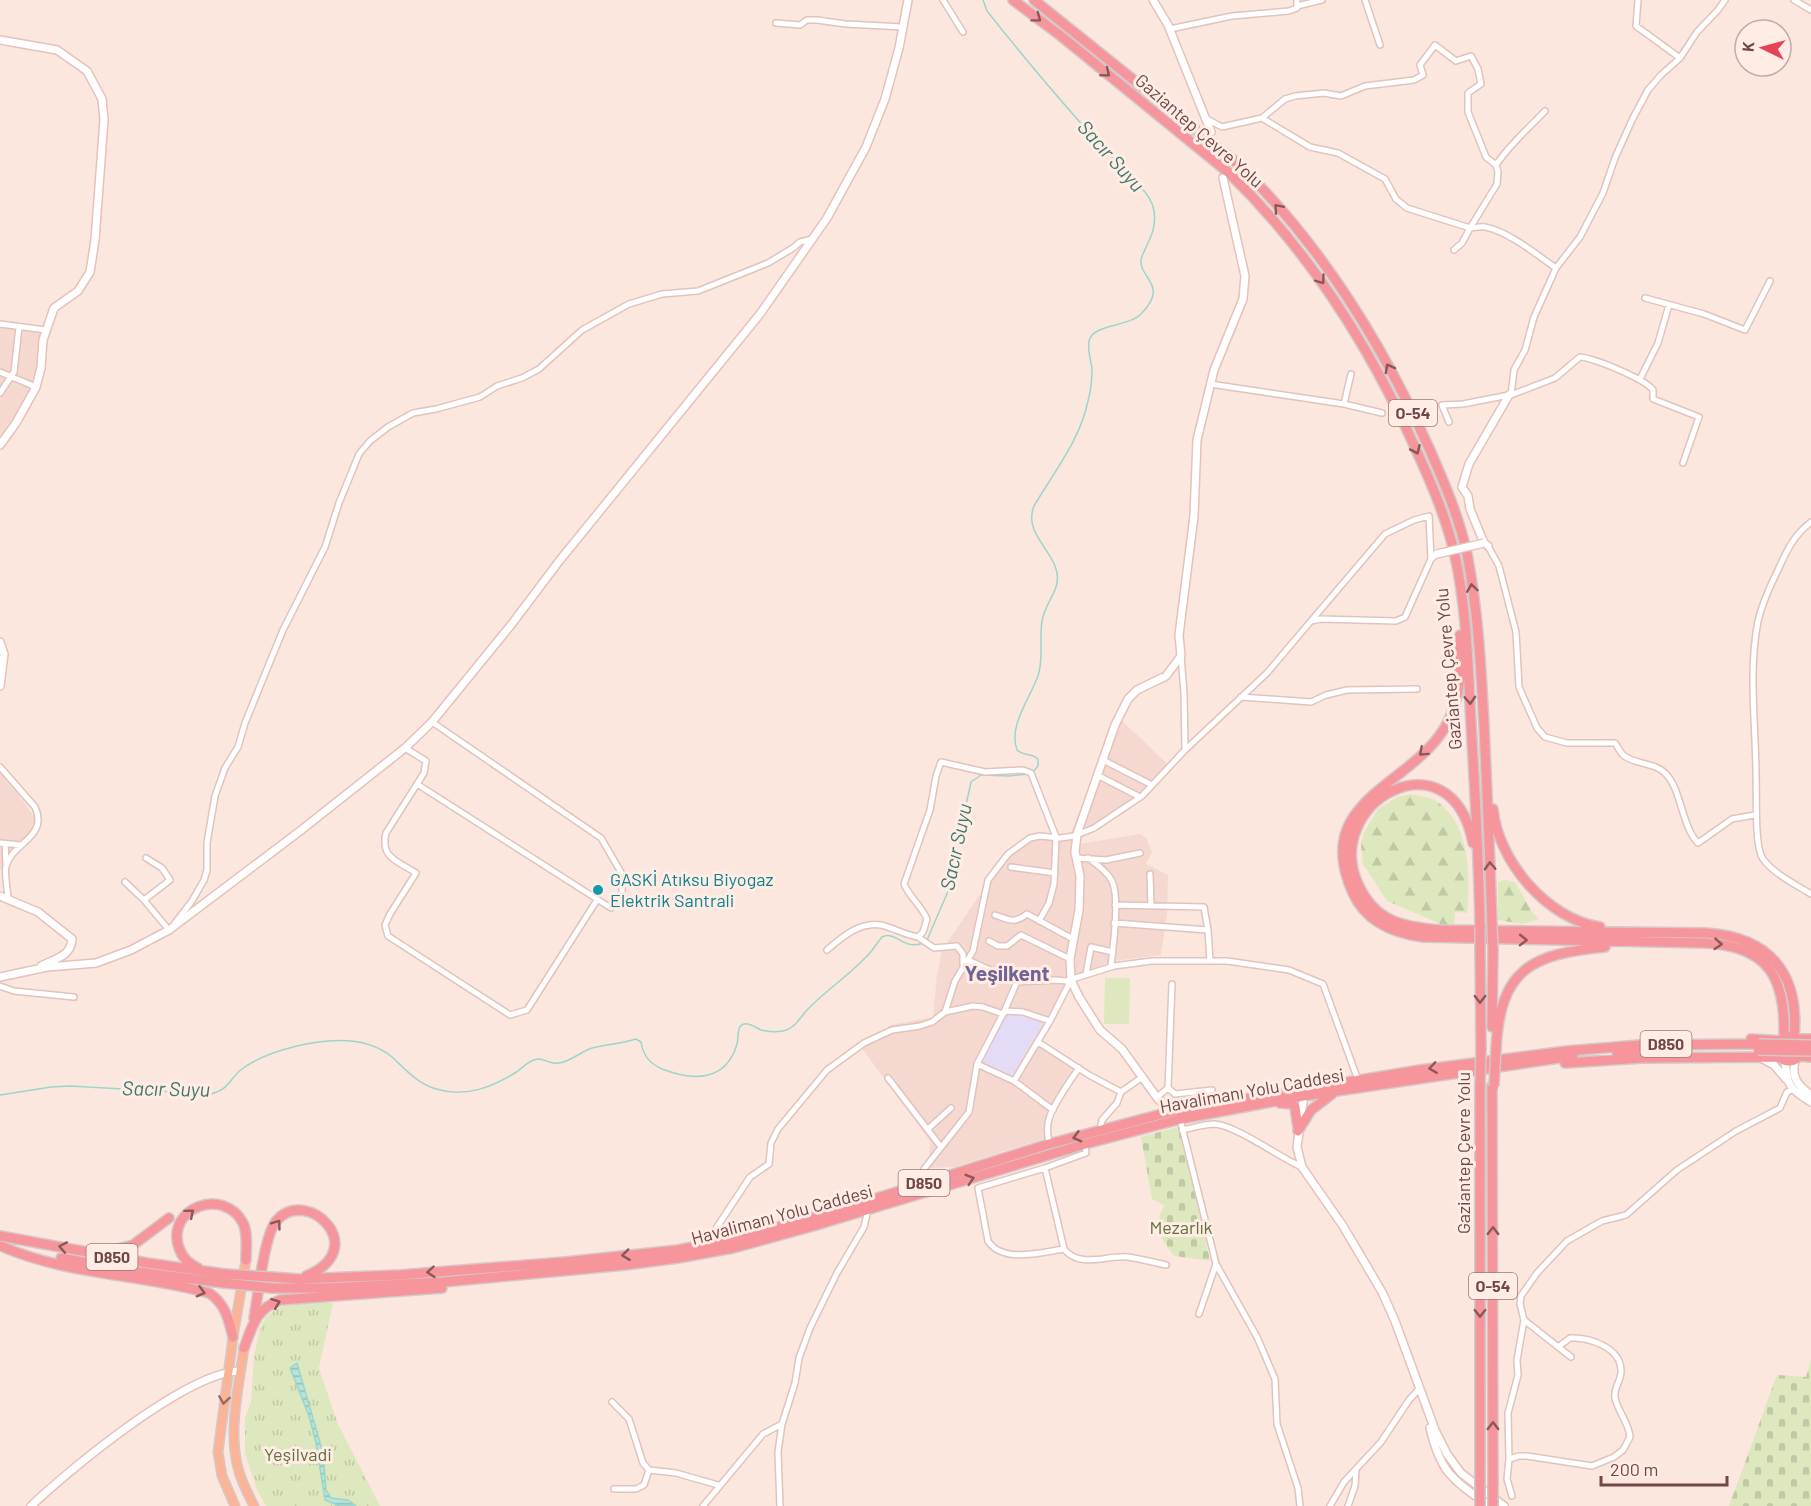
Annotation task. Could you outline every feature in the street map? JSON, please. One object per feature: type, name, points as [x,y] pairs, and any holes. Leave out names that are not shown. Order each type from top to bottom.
[{"type":"highway","name":"Gaziantep Çevre Yolu","points":[[1013,0],[1229,173],[1311,267],[1341,308],[1405,424],[1434,490],[1448,529],[1455,558],[1465,629],[1477,829],[1480,925],[1480,1506]]},
{"type":"highway","name":"Gaziantep Çevre Yolu","points":[[1034,0],[1237,164],[1253,179],[1321,260],[1351,301],[1416,418],[1460,525],[1478,628],[1489,828],[1494,1049],[1492,1506]]},
{"type":"highway","points":[[1455,558],[1460,617],[1460,660],[1459,687],[1454,709],[1444,729],[1428,748],[1360,806],[1353,818],[1343,853],[1347,880],[1355,898],[1376,922],[1389,929],[1423,937],[1733,945],[1755,956],[1775,977],[1784,1007],[1788,1039]]},
{"type":"highway","points":[[1478,628],[1494,816],[1508,856],[1545,900],[1578,921],[1608,928],[1732,936],[1755,944],[1769,955],[1781,970],[1790,989],[1793,1007],[1788,1039],[1778,1050],[1790,1058]]},
{"type":"highway","points":[[1480,925],[1473,845],[1467,818],[1461,808],[1445,792],[1422,784],[1408,785],[1377,799],[1368,809],[1356,832],[1352,865],[1355,877],[1370,905],[1392,921],[1407,926],[1441,930],[1671,932]]},
{"type":"highway","points":[[1494,1049],[1505,997],[1521,972],[1534,962],[1560,953],[1589,948],[1671,943]]},
{"type":"highway","points":[[1788,1039],[1801,1046],[1790,1058]]},
{"type":"highway","points":[[1532,1055],[1558,1047],[1610,1041],[1811,1039]]},
{"type":"highway","name":"Havalimanı Yolu Caddesi","points":[[0,1243],[97,1254],[209,1272],[225,1278],[272,1288],[432,1283],[544,1274],[678,1258],[734,1248],[1085,1144],[1180,1119],[1266,1103],[1358,1080],[1532,1055],[1640,1045],[1757,1051],[1811,1045]]},
{"type":"highway","name":"Havalimanı Yolu Caddesi","points":[[0,1243],[139,1272],[225,1278],[300,1279],[400,1275],[554,1263],[678,1250],[710,1245],[800,1221],[1049,1144],[1173,1111],[1307,1092],[1342,1091],[1605,1053],[1667,1050],[1811,1051]]},
{"type":"highway","points":[[1757,1051],[1790,1058],[1811,1057]]},
{"type":"highway","points":[[1298,1131],[1303,1120],[1315,1106],[1330,1095],[1342,1091]]},
{"type":"highway","points":[[1266,1103],[1287,1103],[1295,1107],[1298,1114],[1298,1131]]},
{"type":"highway","points":[[209,1272],[194,1266],[186,1259],[177,1242],[179,1225],[184,1216],[198,1206],[213,1203],[224,1205],[234,1211],[243,1223],[246,1260]]},
{"type":"highway","points":[[244,1348],[254,1321],[268,1238],[276,1220],[301,1211],[310,1212],[326,1221],[331,1228],[334,1244],[327,1262],[320,1269],[300,1279]]},
{"type":"highway","points":[[97,1254],[133,1245],[169,1218]]},
{"type":"highway","points":[[0,1243],[19,1254],[98,1273],[209,1293],[221,1303],[233,1337]]},
{"type":"highway","points":[[254,1321],[261,1310],[280,1300],[450,1288],[504,1282],[544,1274]]},
{"type":"main road","points":[[235,1506],[222,1476],[218,1452],[246,1260]]},
{"type":"main road","points":[[244,1348],[234,1430],[235,1456],[238,1470],[254,1506]]},
{"type":"street","points":[[0,977],[36,969],[96,963],[131,950],[170,929],[300,831],[405,748],[432,722],[760,314],[827,218],[866,147],[885,99],[908,0]]},
{"type":"street","points":[[943,0],[963,32]]},
{"type":"street","points":[[1153,0],[1170,29],[1211,132]]},
{"type":"street","points":[[1170,29],[1232,16],[1289,11],[1297,8],[1297,3],[1322,0]]},
{"type":"street","points":[[1365,0],[1380,45]]},
{"type":"street","points":[[1638,0],[1636,26],[1680,58]]},
{"type":"street","points":[[1683,463],[1699,417],[1653,399],[1653,390],[1640,379],[1590,357],[1580,357],[1555,378],[1511,395],[1514,370],[1525,350],[1534,317],[1556,268],[1580,237],[1603,193],[1624,138],[1648,90],[1680,58],[1697,32],[1725,0]]},
{"type":"street","points":[[1794,0],[1811,10]]},
{"type":"street","points":[[776,23],[800,25],[807,20],[817,20],[903,27]]},
{"type":"street","points":[[0,40],[57,51],[87,70],[102,99],[104,120],[95,240],[90,272],[78,291],[54,308],[43,340],[41,368],[36,387],[16,423],[0,445]]},
{"type":"street","points":[[1205,118],[1222,127],[1262,118],[1285,99],[1295,96],[1324,93],[1341,96],[1365,86],[1414,80],[1423,75],[1420,65],[1435,45],[1456,61],[1471,56],[1481,84],[1468,93],[1468,112],[1486,157],[1496,165],[1497,184],[1462,243],[1454,250]]},
{"type":"street","points":[[1496,165],[1508,148],[1545,111]]},
{"type":"street","points":[[1262,118],[1310,147],[1338,153],[1385,179],[1396,199],[1407,208],[1470,228],[1483,226],[1528,249],[1556,268]]},
{"type":"street","points":[[1185,750],[1179,635],[1194,516],[1197,440],[1210,384],[1243,299],[1245,276],[1223,178]]},
{"type":"street","points":[[170,929],[204,880],[207,870],[207,843],[215,796],[225,768],[238,747],[245,723],[283,630],[325,547],[339,503],[359,454],[370,441],[388,427],[413,413],[480,397],[497,386],[522,378],[539,369],[582,330],[629,304],[662,294],[698,291],[768,263],[800,242],[812,239]]},
{"type":"street","points":[[1645,298],[1704,314],[1745,330],[1770,281]]},
{"type":"street","points":[[1640,379],[1658,343],[1669,305]]},
{"type":"street","points":[[0,324],[46,330]]},
{"type":"street","points":[[0,393],[14,372],[19,327]]},
{"type":"street","points":[[0,372],[36,387]]},
{"type":"street","points":[[1344,404],[1351,374]]},
{"type":"street","points":[[1210,384],[1344,404],[1382,413]]},
{"type":"street","points":[[1449,422],[1442,405],[1509,395]]},
{"type":"street","points":[[1509,395],[1469,464],[1462,487],[1468,496],[1470,508],[1486,545],[1499,566],[1516,632],[1519,687],[1525,705],[1540,732],[1545,736],[1567,743],[1615,743],[1624,756],[1654,766],[1665,773],[1698,843],[1732,819],[1755,815]]},
{"type":"street","points":[[945,1012],[955,981],[973,951],[988,880],[1008,854],[1030,838],[1077,834],[1094,828],[1140,796],[1267,673],[1311,621],[1385,534],[1414,519],[1429,516],[1434,556],[1405,617],[1396,621],[1311,621]]},
{"type":"street","points":[[1811,522],[1792,540],[1772,582],[1759,620],[1753,673],[1755,815],[1762,857],[1776,872],[1811,894]]},
{"type":"street","points":[[1434,556],[1486,545]]},
{"type":"street","points":[[0,644],[4,654],[0,686]]},
{"type":"street","points":[[1173,1111],[1157,1098],[1122,1049],[1100,1030],[1071,980],[1070,959],[1079,910],[1080,876],[1076,858],[1077,834],[1115,725],[1128,699],[1137,690],[1166,676],[1181,656]]},
{"type":"street","points":[[1242,697],[1311,702],[1326,695],[1347,690],[1417,689]]},
{"type":"street","points":[[417,784],[611,908],[622,893],[622,874],[601,838],[432,722]]},
{"type":"street","points":[[405,748],[426,761],[424,773],[386,833],[383,843],[384,850],[390,856],[416,873],[385,925],[388,936],[510,1015],[527,1010],[597,900]]},
{"type":"street","points":[[1103,760],[1152,785]]},
{"type":"street","points":[[921,940],[927,919],[923,909],[909,895],[904,884],[930,810],[941,762],[985,772],[1029,772],[1056,837],[1054,873],[1049,903],[1039,921]]},
{"type":"street","points":[[1,771],[38,813],[38,822],[34,832],[6,866]]},
{"type":"street","points":[[1098,775],[1140,796]]},
{"type":"street","points":[[8,899],[3,843],[21,845]]},
{"type":"street","points":[[1076,858],[1106,860],[1140,853]]},
{"type":"street","points":[[144,900],[170,880],[162,868],[146,858]]},
{"type":"street","points":[[1088,858],[1100,866],[1112,881],[1114,923],[1111,966]]},
{"type":"street","points":[[1011,867],[1054,873]]},
{"type":"street","points":[[1150,874],[1150,906]]},
{"type":"street","points":[[125,882],[170,929]]},
{"type":"street","points":[[0,896],[38,912],[72,939],[72,947],[65,955],[36,969]]},
{"type":"street","points":[[1114,905],[1204,907],[1210,960]]},
{"type":"street","points":[[995,915],[1013,921],[1027,914],[1073,939]]},
{"type":"street","points":[[1114,923],[1208,930]]},
{"type":"street","points":[[827,950],[848,932],[880,925],[921,940],[934,948],[957,946],[963,954],[963,968]]},
{"type":"street","points":[[989,941],[998,946],[1007,946],[1021,935],[1070,959]]},
{"type":"street","points":[[1086,974],[1091,947],[1113,952]]},
{"type":"street","points":[[968,960],[1017,982],[1071,980],[1111,966],[1152,961],[1227,961],[1289,970],[1323,984],[1358,1080]]},
{"type":"street","points":[[1014,1082],[1071,980]]},
{"type":"street","points":[[921,1184],[924,1169],[969,1112],[977,1064],[1004,1014],[1017,982]]},
{"type":"street","points":[[1155,1117],[1157,1098],[1168,1088],[1172,984]]},
{"type":"street","points":[[0,986],[14,991],[74,997]]},
{"type":"street","points":[[710,1245],[717,1227],[750,1177],[769,1164],[771,1143],[778,1129],[827,1070],[864,1043],[892,1030],[914,1028],[932,1022],[945,1012],[978,1005],[1004,1014]]},
{"type":"street","points":[[1004,1014],[1007,1011],[1017,1011],[1050,1021]]},
{"type":"street","points":[[1038,1042],[1121,1092]]},
{"type":"street","points":[[1757,1051],[1774,1065],[1792,1090],[1811,1102]]},
{"type":"street","points":[[1788,1082],[1790,1058]]},
{"type":"street","points":[[1790,1058],[1796,1082],[1800,1088],[1811,1095]]},
{"type":"street","points":[[977,1064],[1014,1082],[1053,1110]]},
{"type":"street","points":[[1049,1144],[1048,1124],[1053,1110],[1079,1068]]},
{"type":"street","points":[[888,1078],[941,1147]]},
{"type":"street","points":[[1100,1130],[1102,1120],[1117,1103],[1121,1092],[1141,1078]]},
{"type":"street","points":[[1168,1088],[1175,1094],[1212,1090]]},
{"type":"street","points":[[1512,1496],[1507,1479],[1508,1413],[1518,1375],[1517,1360],[1524,1320],[1520,1304],[1521,1296],[1537,1273],[1567,1241],[1602,1221],[1626,1215],[1677,1170],[1736,1131],[1780,1108],[1787,1092],[1792,1090]]},
{"type":"street","points":[[1307,1092],[1298,1131],[1297,1147],[1302,1167],[1343,1226],[1382,1292],[1395,1320],[1435,1430],[1453,1464],[1461,1473],[1504,1506]]},
{"type":"street","points":[[928,1129],[951,1108]]},
{"type":"street","points":[[1180,1119],[1216,1264],[1257,1337],[1275,1379],[1276,1424],[1298,1488],[1300,1506]]},
{"type":"street","points":[[1182,1130],[1214,1124],[1224,1127],[1257,1142],[1286,1161],[1302,1167]]},
{"type":"street","points":[[1064,1249],[1027,1254],[1007,1253],[992,1247],[988,1241],[978,1188],[1086,1153],[1085,1144]]},
{"type":"street","points":[[1045,1168],[1064,1249],[1068,1254],[1079,1259],[1122,1257],[1166,1265]]},
{"type":"street","points":[[780,1506],[778,1452],[782,1424],[800,1358],[810,1328],[837,1273],[864,1227],[868,1210]]},
{"type":"street","points":[[1198,1314],[1216,1264]]},
{"type":"street","points":[[1524,1320],[1570,1357]]},
{"type":"street","points":[[1509,1460],[1527,1456],[1592,1466],[1614,1457],[1623,1450],[1630,1437],[1626,1420],[1614,1394],[1621,1370],[1615,1354],[1603,1345],[1581,1338],[1570,1338],[1558,1347]]},
{"type":"street","points":[[31,1506],[56,1483],[138,1419],[196,1384],[229,1371],[241,1371]]},
{"type":"street","points":[[1330,1506],[1344,1482],[1387,1435],[1409,1400],[1419,1389]]},
{"type":"street","points":[[612,1402],[629,1419],[643,1463],[649,1470],[675,1473],[718,1485]]},
{"type":"street","points":[[1426,1407],[1440,1460],[1449,1474],[1492,1506]]},
{"type":"street","points":[[703,1506],[718,1485],[763,1434],[782,1424]]},
{"type":"street","points":[[614,1489],[636,1489],[644,1485],[649,1470]]},
{"type":"street","points":[[1348,1506],[1355,1486],[1356,1471]]},
{"type":"shaded area","points":[[0,322],[42,328],[42,361],[21,414],[0,439]]},
{"type":"shaded area","points":[[1118,717],[1172,768],[1143,799],[1083,837],[1079,844],[1140,834],[1146,838],[1152,852],[1146,864],[1168,875],[1167,915],[1161,955],[1113,961],[1073,976],[1043,1041],[1080,1067],[1053,1113],[1049,1137],[954,1167],[929,1168],[930,1141],[861,1047],[890,1025],[933,1017],[942,950],[992,877],[1022,842],[1044,836],[1069,838]]},
{"type":"shaded area","points":[[0,769],[41,826],[14,852],[5,870],[0,869]]},
{"type":"shaded area","points":[[1007,1014],[1021,1014],[1043,1023],[1012,1076],[982,1061]]},
{"type":"green space","points":[[1411,794],[1438,802],[1449,812],[1462,838],[1468,868],[1467,913],[1455,912],[1454,926],[1445,926],[1387,901],[1363,864],[1361,845],[1363,834],[1378,809],[1397,797]]},
{"type":"green space","points":[[1505,880],[1515,882],[1532,912],[1539,919],[1523,924],[1498,920],[1498,882]]},
{"type":"green space","points":[[1105,978],[1130,978],[1129,1024],[1104,1024]]},
{"type":"green space","name":"Mezarlık","points":[[1178,1127],[1190,1168],[1210,1261],[1174,1256],[1155,1229],[1164,1205],[1152,1199],[1141,1137]]},
{"type":"green space","name":"Yeşilvadi","points":[[291,1303],[333,1303],[319,1368],[338,1424],[380,1506],[266,1506],[258,1492],[245,1454],[245,1418],[251,1402],[254,1356],[260,1328],[266,1317],[276,1309]]},
{"type":"green space","points":[[1811,1361],[1811,1506],[1729,1506],[1777,1375],[1806,1377]]},
{"type":"water","points":[[297,1363],[323,1453],[326,1490],[331,1498],[348,1500],[356,1506],[339,1506],[325,1500],[316,1443],[309,1416],[290,1368]]},
{"type":"waterway","name":"Sacır Suyu","points":[[983,0],[987,11],[1044,81],[1145,192],[1152,204],[1155,217],[1153,230],[1141,260],[1144,272],[1153,289],[1150,303],[1136,318],[1099,330],[1090,338],[1092,381],[1084,415],[1066,455],[1034,506],[1033,528],[1050,556],[1057,576],[1056,587],[1042,621],[1041,662],[1038,676],[1015,731],[1017,750],[1038,759],[1038,766],[1033,772]]},
{"type":"waterway","name":"Sacır Suyu","points":[[927,940],[949,889],[951,853],[961,828],[971,782],[981,775],[1028,774]]},
{"type":"waterway","name":"Sacır Suyu","points":[[0,1095],[70,1086],[211,1094],[226,1087],[242,1069],[261,1058],[295,1047],[337,1040],[354,1041],[378,1048],[423,1083],[447,1091],[469,1091],[489,1086],[509,1077],[534,1060],[563,1062],[592,1048],[636,1039],[641,1042],[647,1058],[662,1069],[685,1076],[707,1075],[725,1066],[732,1056],[741,1025],[748,1024],[772,1032],[790,1028],[814,1003],[867,956],[882,937],[892,936],[905,943],[916,945],[923,943]]},
{"type":"tunnel","points":[[1214,143],[1223,178]]},
{"type":"place","name":"GASKİ Atıksu Biyogaz Elektrik Santrali","points":[[598,890]]},
{"type":"district","name":"Yeşilkent","points":[[1007,974]]}]
